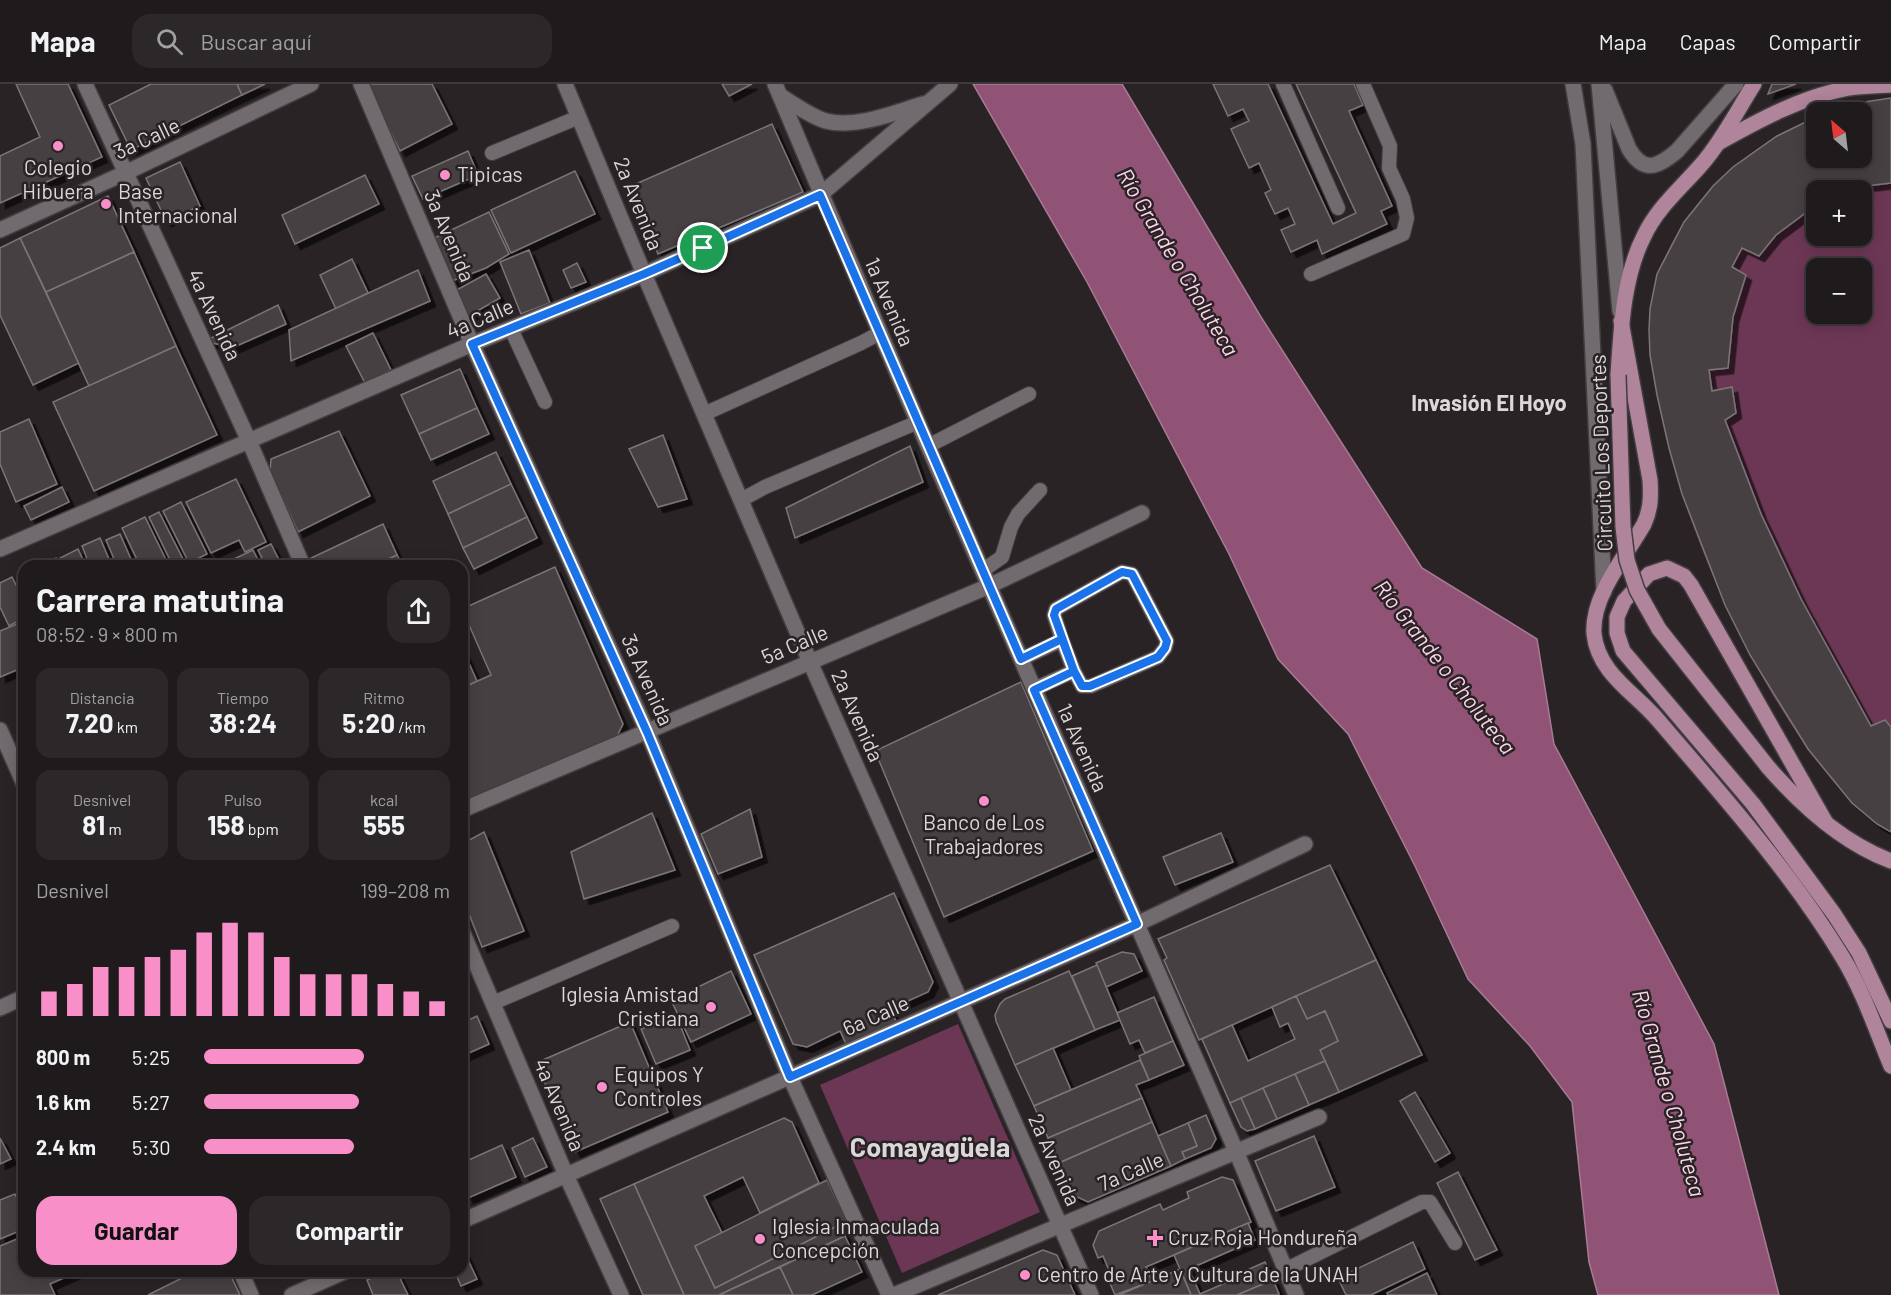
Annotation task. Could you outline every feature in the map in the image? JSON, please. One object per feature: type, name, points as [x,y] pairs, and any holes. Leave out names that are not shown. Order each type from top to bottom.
[{"type":"main road","name":"Circuito Los Deportes","points":[[1754,84],[1718,143],[1662,208],[1643,236],[1635,260],[1621,321],[1618,375],[1623,527],[1627,560],[1631,576],[1659,629],[1768,767],[1791,792],[1826,823],[1855,843],[1891,861]]},
{"type":"main road","points":[[1718,143],[1761,119],[1805,99],[1850,88],[1891,85]]},
{"type":"main road","points":[[1621,321],[1650,480],[1651,497],[1650,512],[1597,606],[1594,636],[1599,653],[1607,668],[1654,716],[1740,817],[1820,921],[1844,960],[1867,1007],[1891,1066]]},
{"type":"main road","points":[[1826,823],[1691,585],[1684,576],[1667,568],[1649,574],[1624,601],[1617,617],[1617,633],[1623,651],[1753,804],[1834,914],[1859,953],[1891,1021]]},
{"type":"street","name":"4a Avenida","points":[[85,84],[249,441],[300,560]]},
{"type":"street","name":"3a Calle","points":[[0,230],[311,84]]},
{"type":"street","name":"3a Avenida","points":[[361,84],[472,344],[647,732],[790,1077],[890,1295]]},
{"type":"street","name":"2a Avenida","points":[[566,84],[644,274],[810,662],[1091,1295]]},
{"type":"street","points":[[1572,84],[1581,121],[1583,144],[1604,592]]},
{"type":"street","points":[[1580,84],[1602,115]]},
{"type":"street","points":[[1600,84],[1621,321]]},
{"type":"street","points":[[1600,84],[1629,149],[1642,165],[1653,165],[1670,157],[1736,84]]},
{"type":"street","name":"4a Calle","points":[[0,549],[472,344],[644,274],[820,195],[946,88]]},
{"type":"street","points":[[778,90],[825,120],[836,123],[858,122],[929,102]]},
{"type":"street","name":"1a Avenida","points":[[778,90],[879,333],[1236,1151],[1296,1295]]},
{"type":"street","name":"5a Calle","points":[[468,807],[988,586],[1142,513]]},
{"type":"street","points":[[0,730],[18,770]]},
{"type":"street","name":"6a Calle","points":[[468,1218],[1137,924],[1305,844]]},
{"type":"street","name":"4a Avenida","points":[[468,945],[566,1175],[621,1295]]},
{"type":"street","points":[[0,1008],[18,1000]]},
{"type":"street","name":"7a Calle","points":[[894,1295],[1319,1118]]},
{"type":"street","points":[[243,1277],[251,1295]]},
{"type":"street","points":[[292,1295],[332,1277]]},
{"type":"lane","points":[[1283,84],[1338,208]]},
{"type":"lane","points":[[1311,274],[1403,234],[1407,218],[1403,199],[1389,168],[1390,146],[1363,84]]},
{"type":"lane","points":[[1722,100],[1724,84]]},
{"type":"lane","points":[[492,153],[579,117]]},
{"type":"lane","points":[[511,328],[545,402]]},
{"type":"lane","points":[[704,414],[879,333]]},
{"type":"lane","points":[[928,446],[1029,394]]},
{"type":"lane","points":[[741,500],[765,487],[918,422]]},
{"type":"lane","points":[[982,571],[1002,557],[1011,527],[1018,514],[1040,490]]},
{"type":"lane","points":[[1122,572],[1132,574],[1167,641],[1158,657],[1090,686],[1082,686],[1062,639],[1054,615],[1056,609],[1122,572]]},
{"type":"lane","points":[[1021,659],[1062,639]]},
{"type":"lane","points":[[1034,690],[1074,671]]},
{"type":"lane","points":[[493,1003],[672,926]]},
{"type":"lane","points":[[1285,1269],[1422,1202],[1430,1202],[1455,1243]]},
{"type":"shaded area","points":[[1891,98],[1891,832],[1845,794],[1798,735],[1754,661],[1714,578],[1682,492],[1660,409],[1651,335],[1659,269],[1680,229],[1712,188],[1750,154],[1806,122],[1806,168],[1872,168],[1872,102],[1864,102]]},
{"type":"shaded area","points":[[958,1024],[1040,1212],[902,1273],[820,1085]]},
{"type":"water","name":"Río Grande o Choluteca","points":[[973,84],[1122,84],[1261,317],[1422,568],[1537,639],[1554,744],[1714,1044],[1779,1295],[1598,1295],[1589,1262],[1572,1102],[1530,1046],[1468,979],[1415,866],[1348,734],[1278,659],[1229,554],[1087,282]]},
{"type":"building","name":"Colegio Hibuera","points":[[16,84],[68,84],[102,157],[0,203],[0,156],[40,137]]},
{"type":"building","points":[[151,84],[237,84],[242,95],[131,150],[109,105]]},
{"type":"building","points":[[237,84],[265,84],[242,95]]},
{"type":"building","points":[[366,84],[432,84],[452,124],[400,151]]},
{"type":"building","points":[[722,84],[752,84],[729,96]]},
{"type":"building","points":[[1213,84],[1268,84],[1333,224],[1356,213],[1296,84],[1354,84],[1363,105],[1349,111],[1392,206],[1381,211],[1387,224],[1322,254],[1317,240],[1291,252],[1281,230],[1295,224],[1288,208],[1275,214],[1265,193],[1271,190],[1259,163],[1249,168],[1231,129],[1249,121],[1243,109],[1228,116]]},
{"type":"building","points":[[1772,84],[1796,84],[1768,94]]},
{"type":"building","points":[[1891,98],[1891,183],[1872,185],[1872,180],[1806,180],[1806,212],[1776,235],[1759,256],[1742,248],[1732,267],[1746,275],[1733,317],[1728,368],[1709,370],[1712,391],[1732,387],[1736,413],[1725,420],[1761,514],[1801,599],[1871,726],[1885,720],[1891,727],[1891,832],[1877,824],[1852,803],[1808,749],[1750,655],[1725,605],[1682,494],[1669,448],[1650,355],[1649,330],[1650,309],[1657,274],[1684,222],[1713,186],[1733,167],[1777,136],[1806,122],[1806,168],[1872,168],[1872,102],[1864,102]]},
{"type":"building","points":[[772,124],[803,192],[658,254],[629,187]]},
{"type":"building","name":"Tipicas","points":[[468,151],[478,175],[423,199],[412,176]]},
{"type":"building","points":[[180,162],[200,206],[166,221],[146,178]]},
{"type":"building","points":[[575,171],[595,214],[511,253],[491,210]]},
{"type":"building","points":[[365,175],[379,204],[295,244],[282,215]]},
{"type":"building","points":[[108,196],[134,252],[46,292],[20,238]]},
{"type":"building","points":[[489,212],[509,254],[486,268],[452,281],[432,239]]},
{"type":"building","points":[[20,238],[79,363],[33,385],[0,315],[0,248]]},
{"type":"building","points":[[529,250],[550,303],[521,314],[500,262]]},
{"type":"building","points":[[134,252],[176,346],[89,386],[46,292]]},
{"type":"building","points":[[352,259],[368,293],[336,309],[320,275]]},
{"type":"building","points":[[577,263],[586,282],[571,288],[563,270]]},
{"type":"building","points":[[418,270],[430,301],[291,361],[289,330]]},
{"type":"building","points":[[486,274],[500,298],[467,317],[453,292]]},
{"type":"building","points":[[278,305],[286,324],[232,348],[205,341]]},
{"type":"building","points":[[373,333],[391,370],[365,383],[346,346]]},
{"type":"building","points":[[176,346],[217,435],[94,491],[53,402]]},
{"type":"building","points":[[460,369],[477,408],[419,434],[401,395]]},
{"type":"building","points":[[477,408],[489,434],[431,460],[419,434]]},
{"type":"building","points":[[29,419],[57,484],[16,502],[0,464],[0,432]]},
{"type":"building","points":[[339,431],[370,496],[298,532],[270,471],[271,459]]},
{"type":"building","points":[[663,435],[687,499],[658,507],[629,449]]},
{"type":"building","points":[[910,446],[923,482],[795,538],[786,508]]},
{"type":"building","points":[[496,452],[511,484],[448,514],[433,481]]},
{"type":"building","points":[[236,479],[266,542],[245,552],[239,540],[211,553],[186,502]]},
{"type":"building","points":[[511,484],[527,517],[463,548],[448,514]]},
{"type":"building","points":[[62,487],[69,502],[31,520],[24,506]]},
{"type":"building","points":[[181,502],[207,554],[195,560],[188,560],[163,511]]},
{"type":"building","points":[[159,512],[183,560],[170,560],[149,517]]},
{"type":"building","points":[[145,517],[166,560],[137,560],[122,528]]},
{"type":"building","points":[[527,517],[537,538],[474,569],[463,548]]},
{"type":"building","points":[[383,524],[397,555],[387,560],[307,560]]},
{"type":"building","points":[[120,534],[131,560],[114,560],[106,540]]},
{"type":"building","points":[[100,538],[109,560],[88,560],[82,546]]},
{"type":"building","points":[[271,544],[279,560],[263,560],[258,550]]},
{"type":"building","points":[[78,549],[83,560],[61,560],[60,558]]},
{"type":"building","points":[[253,550],[258,560],[232,560]]},
{"type":"building","points":[[397,555],[400,560],[387,560]]},
{"type":"building","points":[[555,567],[623,724],[616,738],[468,800],[468,685],[491,675],[468,623],[468,606]]},
{"type":"building","points":[[12,577],[18,589],[18,621],[9,626],[0,607],[0,583]]},
{"type":"building","points":[[18,624],[18,670],[0,677],[0,631]]},
{"type":"building","points":[[468,661],[477,681],[468,685]]},
{"type":"building","name":"Banco de Los Trabajadores","points":[[1021,682],[1093,851],[944,917],[875,751]]},
{"type":"building","points":[[750,809],[762,857],[718,874],[701,834]]},
{"type":"building","points":[[652,813],[675,870],[584,899],[571,852]]},
{"type":"building","points":[[484,832],[524,931],[482,947],[468,911],[468,841]]},
{"type":"building","points":[[1221,833],[1233,862],[1175,885],[1163,857]]},
{"type":"building","points":[[1330,865],[1376,960],[1199,1040],[1164,960],[1167,958],[1158,939]]},
{"type":"building","points":[[894,893],[933,982],[928,992],[890,1009],[896,1021],[846,1044],[840,1031],[807,1047],[793,1044],[754,955]]},
{"type":"building","points":[[1122,952],[1134,954],[1142,971],[1106,987],[1096,963]]},
{"type":"building","points":[[1376,960],[1422,1055],[1339,1092],[1320,1050],[1338,1041],[1325,1011],[1307,1019],[1296,996]]},
{"type":"building","points":[[1097,965],[1120,1020],[1095,1030],[1072,976]]},
{"type":"building","name":"Iglesia Amistad Cristiana","points":[[731,971],[751,1014],[691,1042],[671,1000]]},
{"type":"building","points":[[1069,971],[1095,1030],[1015,1065],[996,1021],[995,1015],[1000,1004],[1005,999]]},
{"type":"building","points":[[1296,996],[1307,1019],[1325,1011],[1338,1041],[1320,1050],[1325,1061],[1230,1103],[1202,1039],[1232,1025],[1248,1061],[1295,1039],[1288,1023],[1280,1027],[1272,1007]]},
{"type":"building","points":[[1154,997],[1173,1041],[1145,1053],[1139,1040],[1130,1044],[1117,1013]]},
{"type":"building","points":[[676,1015],[690,1050],[656,1064],[641,1029]]},
{"type":"building","points":[[477,1016],[489,1044],[468,1053],[468,1020]]},
{"type":"building","name":"Equipos Y Controles","points":[[630,1022],[668,1112],[575,1152],[536,1063]]},
{"type":"building","points":[[1173,1041],[1184,1065],[1149,1080],[1139,1056]]},
{"type":"building","points":[[1053,1048],[1071,1090],[1034,1106],[1015,1065]]},
{"type":"building","points":[[1140,1060],[1149,1080],[1136,1085],[1142,1098],[1048,1138],[1034,1106]]},
{"type":"building","points":[[1325,1061],[1339,1092],[1309,1105],[1295,1074]]},
{"type":"building","points":[[1295,1074],[1309,1105],[1277,1119],[1263,1088]]},
{"type":"building","points":[[1263,1088],[1277,1119],[1255,1129],[1241,1098]]},
{"type":"building","points":[[1415,1092],[1450,1153],[1435,1162],[1400,1101]]},
{"type":"building","points":[[1142,1098],[1152,1122],[1059,1163],[1048,1138]]},
{"type":"building","points":[[1241,1098],[1255,1129],[1247,1131],[1241,1127],[1230,1103]]},
{"type":"building","points":[[1206,1115],[1216,1139],[1211,1148],[1185,1159],[1182,1152],[1197,1146],[1188,1123]]},
{"type":"building","points":[[784,1118],[792,1122],[819,1183],[760,1213],[743,1177],[704,1196],[722,1233],[695,1246],[715,1288],[839,1225],[845,1236],[719,1295],[684,1295],[634,1184]]},
{"type":"building","points":[[1152,1122],[1171,1166],[1088,1202],[1073,1195],[1059,1163]]},
{"type":"building","points":[[1188,1123],[1197,1146],[1182,1152],[1185,1159],[1171,1166],[1158,1136]]},
{"type":"building","points":[[1314,1136],[1335,1187],[1276,1211],[1255,1161]]},
{"type":"building","points":[[0,1138],[11,1159],[0,1164]]},
{"type":"building","points":[[533,1138],[547,1167],[525,1177],[512,1148]]},
{"type":"building","points":[[502,1145],[516,1177],[468,1198],[468,1160]]},
{"type":"building","points":[[1458,1172],[1497,1250],[1475,1260],[1437,1183]]},
{"type":"building","name":"Cruz Roja Hondureña","points":[[1222,1177],[1233,1180],[1251,1222],[1146,1267],[1152,1281],[1115,1295],[1109,1281],[1113,1280],[1103,1256],[1098,1258],[1093,1245],[1099,1231],[1160,1204],[1163,1210],[1189,1198],[1187,1192]]},
{"type":"building","name":"Iglesia Inmaculada Concepción","points":[[827,1180],[847,1221],[715,1288],[695,1246]]},
{"type":"building","points":[[634,1184],[684,1295],[643,1295],[600,1199]]},
{"type":"building","points":[[15,1194],[18,1201],[18,1232],[0,1239],[0,1200]]},
{"type":"building","points":[[1248,1223],[1255,1240],[1189,1269],[1200,1294],[1239,1277],[1238,1274],[1265,1262],[1273,1280],[1237,1295],[1191,1295],[1174,1255]]},
{"type":"building","points":[[845,1236],[862,1272],[812,1295],[793,1295],[780,1267]]},
{"type":"building","points":[[18,1238],[18,1277],[66,1277],[50,1284],[55,1295],[0,1295],[0,1246]]},
{"type":"building","points":[[1413,1242],[1425,1269],[1371,1295],[1346,1295],[1338,1278]]},
{"type":"building","name":"Centro de Arte y Cultura de la UNAH","points":[[1043,1250],[1057,1255],[1075,1295],[938,1295]]},
{"type":"building","points":[[468,1260],[477,1279],[461,1286],[457,1277],[468,1277]]},
{"type":"building","points":[[780,1267],[793,1295],[719,1295]]},
{"type":"building","points":[[1180,1269],[1191,1295],[1119,1295],[1152,1281]]},
{"type":"building","points":[[1427,1273],[1437,1295],[1388,1295],[1387,1293]]},
{"type":"building","points":[[184,1277],[231,1277],[240,1295],[148,1295]]},
{"type":"building","points":[[373,1277],[399,1277],[408,1295],[373,1295],[367,1280]]},
{"type":"building","points":[[1273,1280],[1279,1294],[1277,1295],[1237,1295]]},
{"type":"place","name":"Colegio Hibuera","points":[[58,146]]},
{"type":"place","name":"Tipicas","points":[[445,175]]},
{"type":"place","name":"Base Internacional","points":[[106,204]]},
{"type":"place","name":"Banco de Los Trabajadores","points":[[984,801]]},
{"type":"place","name":"Iglesia Amistad Cristiana","points":[[711,1007]]},
{"type":"place","name":"Equipos Y Controles","points":[[602,1087]]},
{"type":"place","name":"Cruz Roja Hondureña","points":[[1155,1238]]},
{"type":"place","name":"Iglesia Inmaculada Concepción","points":[[760,1239]]},
{"type":"place","name":"Centro de Arte y Cultura de la UNAH","points":[[1025,1275]]},
{"type":"district","name":"Invasión El Hoyo","points":[[1489,403]]},
{"type":"district","name":"Comayagüela","points":[[930,1148]]},
{"type":"route","points":[[703,248],[472,344],[647,732],[790,1077],[1137,924],[1034,690],[1074,671],[1054,615],[1056,609],[1122,572],[1132,574],[1167,641],[1158,657],[1085,687],[1082,686],[1074,671],[1062,639],[1021,659],[820,195],[703,248]]}]
